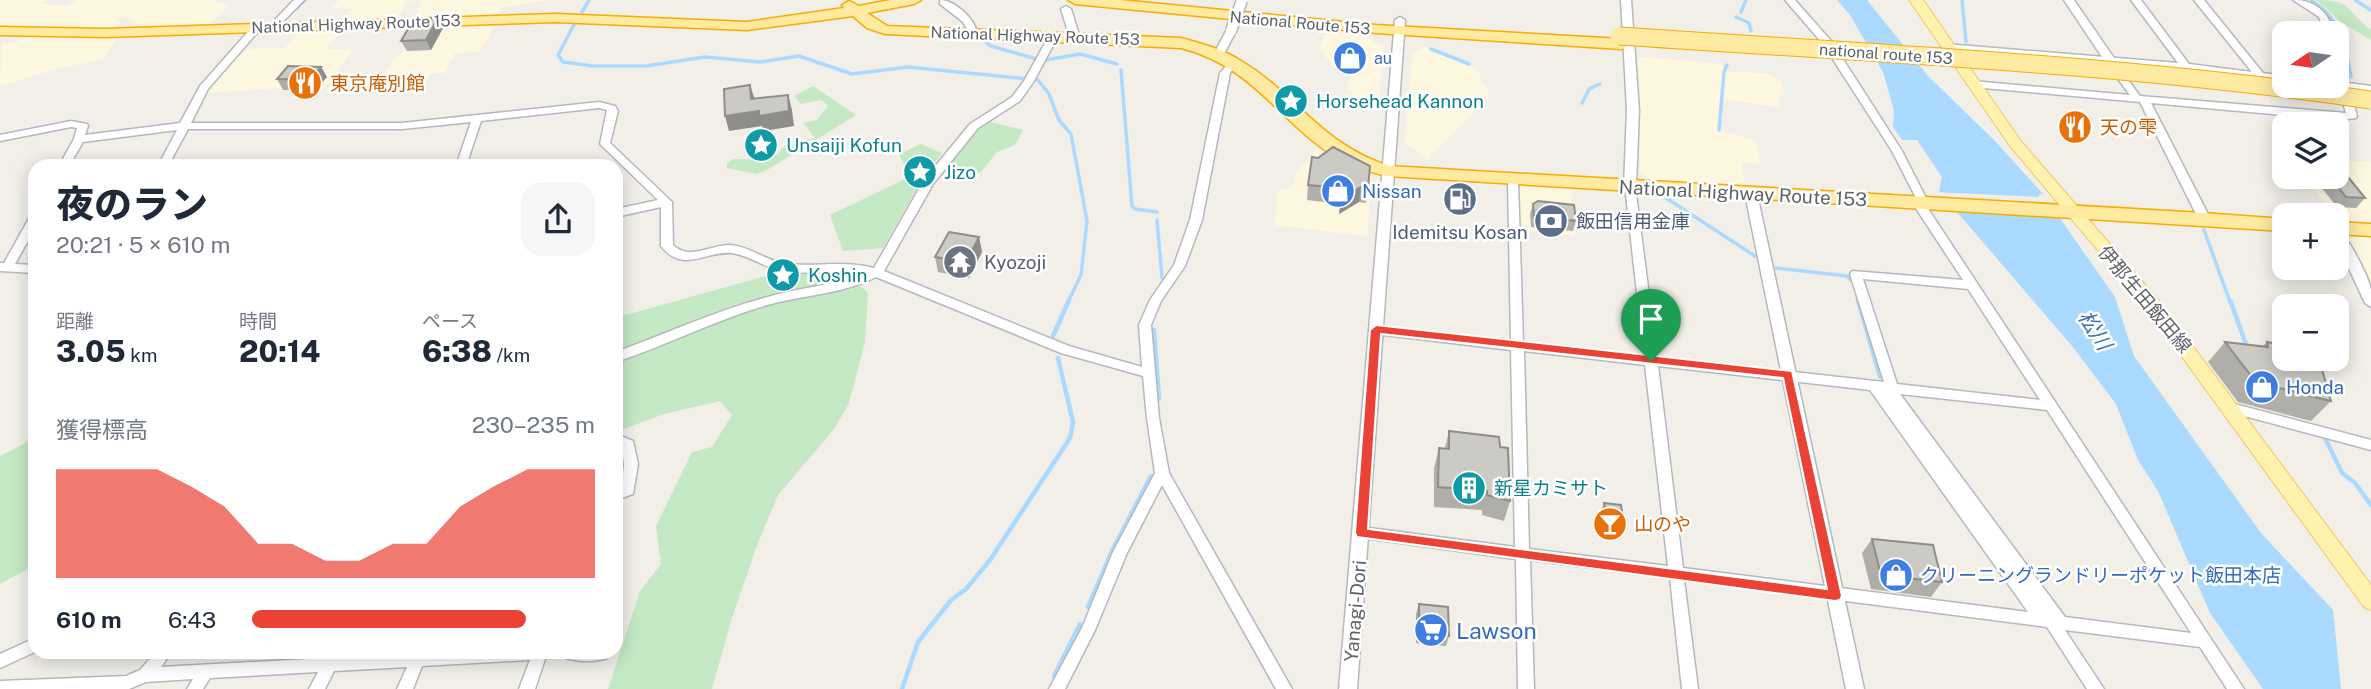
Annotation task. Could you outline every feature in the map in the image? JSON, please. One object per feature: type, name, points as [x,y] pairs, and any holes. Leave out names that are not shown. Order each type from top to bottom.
[{"type":"highway","points":[[850,5],[869,0]]},
{"type":"highway","points":[[850,5],[914,0]]},
{"type":"highway","name":"National Route 153","points":[[1168,0],[1400,26]]},
{"type":"highway","name":"National Highway Route 153","points":[[0,31],[82,34],[556,18],[764,24],[850,5],[872,25],[885,30],[1181,43],[1220,52],[1328,144],[1362,164],[1387,171],[1513,181],[2063,209],[2272,224]]},
{"type":"highway","name":"National Route 153","points":[[1070,5],[1400,26]]},
{"type":"highway","name":"national route 153","points":[[1400,26],[2166,75],[2247,82],[2371,100]]},
{"type":"highway","name":"national route 153","points":[[1621,40],[2164,83],[2281,95],[2371,108]]},
{"type":"highway","points":[[2349,230],[2371,230]]},
{"type":"main road","name":"伊那生田飯田線","points":[[1916,0],[1972,85],[2063,209],[2154,306],[2368,593]]},
{"type":"street","points":[[274,26],[299,0]]},
{"type":"street","points":[[1220,52],[1242,0]]},
{"type":"street","points":[[1626,0],[1633,110],[1630,186],[1690,689]]},
{"type":"street","points":[[1790,0],[1827,42],[1897,151],[1972,285],[2236,689]]},
{"type":"street","points":[[2069,0],[2110,61],[2140,98],[2204,218]]},
{"type":"street","points":[[2136,0],[2186,67]]},
{"type":"street","points":[[2199,0],[2260,76]]},
{"type":"street","points":[[2298,0],[2323,16],[2325,21]]},
{"type":"street","points":[[943,2],[974,28],[975,34]]},
{"type":"street","points":[[1070,5],[1075,38]]},
{"type":"street","name":"Yanagi-Dori","points":[[1348,689],[1400,26]]},
{"type":"street","points":[[166,159],[204,88],[257,27]]},
{"type":"street","points":[[623,355],[785,296],[838,286],[868,277],[879,270],[928,182],[974,126],[1011,102],[1030,79],[1052,38]]},
{"type":"street","points":[[1946,47],[2186,67],[2272,78]]},
{"type":"street","points":[[1238,65],[1230,67],[1225,73],[1196,220],[1179,266],[1156,300],[1146,325],[1149,373],[1162,473],[1284,689]]},
{"type":"street","points":[[1972,85],[2351,116],[2344,98]]},
{"type":"street","points":[[2349,86],[2371,89]]},
{"type":"street","points":[[79,139],[183,126],[402,126],[599,105],[614,111],[605,144],[621,159]]},
{"type":"street","points":[[463,159],[477,118]]},
{"type":"street","points":[[0,138],[71,124],[83,125],[68,159]]},
{"type":"street","points":[[623,161],[666,202],[667,246],[680,257],[703,256],[736,249],[766,264],[786,268],[850,267],[879,270],[916,290],[1090,359],[1149,373]]},
{"type":"street","points":[[1513,181],[1521,555],[1527,689]]},
{"type":"street","points":[[1751,194],[1855,689]]},
{"type":"street","points":[[623,211],[666,202]]},
{"type":"street","points":[[28,229],[4,268],[28,269]]},
{"type":"street","points":[[2349,253],[2371,303]]},
{"type":"street","points":[[1972,285],[1856,274],[1891,388],[2096,689]]},
{"type":"street","points":[[1376,330],[1788,374],[2051,406]]},
{"type":"street","points":[[1874,386],[2052,622]]},
{"type":"street","points":[[2231,408],[2371,444]]},
{"type":"street","points":[[623,442],[628,445],[631,464],[628,491],[623,493]]},
{"type":"street","points":[[1057,689],[1088,630],[1121,552],[1162,473]]},
{"type":"street","points":[[1362,533],[1835,596],[2204,641]]},
{"type":"street","points":[[0,661],[28,648]]},
{"type":"street","points":[[0,688],[125,686],[145,675],[159,659]]},
{"type":"street","points":[[145,675],[331,664],[364,659]]},
{"type":"street","points":[[405,689],[418,659]]},
{"type":"street","points":[[527,689],[531,659]]},
{"type":"street","points":[[317,689],[331,664]]},
{"type":"street","points":[[195,689],[205,673]]},
{"type":"shaded area","points":[[0,0],[45,0],[40,4],[68,6],[76,0],[212,0],[228,5],[209,25],[146,27],[123,17],[116,21],[121,23],[116,28],[9,28],[0,27]]},
{"type":"shaded area","points":[[339,0],[421,0],[406,1],[399,18],[343,20],[352,9],[331,8]]},
{"type":"shaded area","points":[[421,0],[548,0],[500,8],[499,15],[416,17]]},
{"type":"shaded area","points":[[496,22],[480,52],[455,53],[445,73],[430,74],[427,80],[377,80],[404,50],[415,25]]},
{"type":"shaded area","points":[[345,27],[326,49],[353,50],[322,91],[279,88],[205,93],[242,49],[285,48],[301,29]]},
{"type":"shaded area","points":[[1326,33],[1363,36],[1383,46],[1379,102],[1351,98],[1354,93],[1347,89],[1352,73],[1333,67],[1319,47]]},
{"type":"shaded area","points":[[119,36],[104,59],[56,69],[0,86],[2,44],[15,43],[25,37]]},
{"type":"shaded area","points":[[1425,47],[1476,68],[1490,96],[1427,160],[1405,143],[1412,53]]},
{"type":"shaded area","points":[[1643,57],[1721,64],[1727,71],[1770,74],[1781,82],[1784,95],[1779,95],[1778,107],[1721,99],[1721,131],[1755,140],[1761,164],[1741,162],[1745,187],[1653,182],[1640,172],[1638,60]]},
{"type":"shaded area","points":[[1318,148],[1371,178],[1367,236],[1275,225],[1278,191],[1292,188],[1296,173]]},
{"type":"shaded area","points":[[2349,161],[2371,162],[2371,225],[2349,224],[2349,203],[2324,203],[2313,189],[2349,189]]},
{"type":"shaded area","points":[[1525,185],[1571,188],[1575,236],[1522,230],[1520,188]]},
{"type":"shaded area","points":[[2349,233],[2371,235],[2371,286],[2367,285],[2349,246]]},
{"type":"green space","points":[[2316,0],[2343,4],[2371,30],[2371,40],[2349,27],[2349,21],[2341,21]]},
{"type":"green space","points":[[813,86],[856,115],[767,170],[756,174],[727,168],[727,163],[734,159],[763,160],[778,154],[787,143],[815,138],[803,123],[817,120],[828,106],[821,100],[801,104],[794,96]]},
{"type":"green space","points":[[990,122],[1023,130],[1015,145],[997,152],[980,173],[948,165],[977,129]]},
{"type":"green space","points":[[920,144],[942,153],[927,172],[912,176],[899,155]]},
{"type":"green space","points":[[925,174],[883,248],[843,251],[830,215],[903,180]]},
{"type":"green space","points":[[777,273],[847,274],[868,293],[865,342],[849,403],[834,429],[778,495],[731,621],[712,689],[608,689],[618,659],[623,659],[623,643],[640,591],[661,564],[656,526],[692,452],[712,447],[732,415],[720,401],[664,414],[623,429],[623,315]]},
{"type":"green space","points":[[28,442],[28,569],[0,584],[0,456]]},
{"type":"water","name":"松川","points":[[1837,0],[1867,0],[1928,76],[1994,140],[2043,194],[2115,297],[2134,356],[2261,533],[2333,610],[2341,689],[2263,689],[2210,613],[2158,491],[2138,460],[2116,404],[2072,346],[1939,191],[1942,177],[1917,140],[1902,140],[1893,127],[1894,110],[1883,72],[1850,15]]},
{"type":"pier","points":[[1935,192],[2038,197],[2040,194],[2047,194],[2060,214],[1948,209]]},
{"type":"building","points":[[438,18],[426,40],[401,41],[414,19]]},
{"type":"building","points":[[288,66],[321,67],[309,80],[277,79]]},
{"type":"building","points":[[750,85],[751,99],[788,95],[789,111],[759,116],[759,111],[725,116],[724,89]]},
{"type":"building","points":[[1333,147],[1370,166],[1368,188],[1361,187],[1341,198],[1342,188],[1308,185],[1312,157],[1318,158]]},
{"type":"building","points":[[2349,178],[2365,198],[2346,197],[2340,189],[2349,189]]},
{"type":"building","points":[[1538,201],[1574,205],[1576,221],[1534,216],[1533,204]]},
{"type":"building","points":[[949,232],[979,237],[966,262],[935,257]]},
{"type":"building","points":[[2225,342],[2268,347],[2267,342],[2272,343],[2272,371],[2322,371],[2331,401],[2256,382]]},
{"type":"building","points":[[1449,431],[1499,437],[1500,447],[1508,448],[1510,501],[1487,495],[1487,491],[1438,487],[1439,448],[1449,449]]},
{"type":"building","points":[[1604,503],[1621,505],[1624,525],[1607,523]]},
{"type":"building","points":[[1872,539],[1933,545],[1942,582],[1881,575]]},
{"type":"building","points":[[1419,604],[1448,607],[1449,636],[1419,633]]},
{"type":"waterway","points":[[297,8],[305,0]]},
{"type":"waterway","points":[[582,12],[589,0]]},
{"type":"waterway","points":[[1741,12],[1746,0]]},
{"type":"waterway","points":[[1962,0],[1966,42]]},
{"type":"waterway","points":[[2311,0],[2329,15],[2340,33],[2351,77]]},
{"type":"waterway","points":[[2355,0],[2371,10]]},
{"type":"waterway","points":[[1736,17],[1749,23],[1751,31]]},
{"type":"waterway","points":[[575,23],[558,55],[563,62],[593,66],[646,66],[705,57],[760,62],[799,56],[852,74],[908,67],[1038,80],[1049,94],[1059,120],[1071,134],[1087,221],[1081,275],[1068,302]]},
{"type":"waterway","points":[[982,39],[991,46],[1036,59]]},
{"type":"waterway","points":[[1431,49],[1469,64]]},
{"type":"waterway","points":[[1046,60],[1080,54],[1117,64]]},
{"type":"waterway","points":[[1719,130],[1724,72],[1727,65]]},
{"type":"waterway","points":[[1121,70],[1132,206],[1135,209],[1157,212]]},
{"type":"waterway","points":[[1582,103],[1589,89],[1600,84]]},
{"type":"waterway","points":[[1663,196],[1755,256]]},
{"type":"waterway","points":[[1157,220],[1162,278]]},
{"type":"waterway","points":[[2204,230],[2230,302]]},
{"type":"waterway","points":[[1776,268],[1847,276],[1853,282]]},
{"type":"waterway","points":[[1857,297],[1859,302]]},
{"type":"waterway","points":[[1053,336],[1069,300]]},
{"type":"waterway","points":[[1858,300],[1880,377]]},
{"type":"waterway","points":[[2230,300],[2248,350]]},
{"type":"waterway","points":[[1154,330],[1159,399]]},
{"type":"waterway","points":[[902,689],[918,642],[951,600],[966,589],[990,560],[1070,438],[1073,422],[1058,358]]},
{"type":"waterway","points":[[2325,438],[2342,473],[2355,483],[2371,505]]},
{"type":"waterway","points":[[1088,607],[1112,551],[1151,476]]},
{"type":"waterway","points":[[1054,676],[1080,624]]},
{"type":"place","name":"au","points":[[1350,58]]},
{"type":"place","name":"東京庵別館","points":[[305,83]]},
{"type":"place","name":"Horsehead Kannon","points":[[1291,101]]},
{"type":"place","name":"天の雫","points":[[2075,127]]},
{"type":"place","name":"Unsaiji Kofun","points":[[761,145]]},
{"type":"place","name":"Jizo","points":[[920,172]]},
{"type":"place","name":"Nissan","points":[[1338,191]]},
{"type":"place","name":"Idemitsu Kosan","points":[[1460,199]]},
{"type":"place","name":"飯田信用金庫","points":[[1551,221]]},
{"type":"place","name":"Kyozoji","points":[[960,262]]},
{"type":"place","name":"Koshin","points":[[783,275]]},
{"type":"place","name":"Honda","points":[[2262,387]]},
{"type":"place","name":"新星カミサト","points":[[1469,488]]},
{"type":"place","name":"山のや","points":[[1610,524]]},
{"type":"place","name":"クリーニングランドリーポケット飯田本店","points":[[1896,575]]},
{"type":"place","name":"Lawson","points":[[1431,630]]},
{"type":"route","points":[[1376,330],[1651,361],[1788,374],[1835,596],[1362,533],[1376,330]]}]
